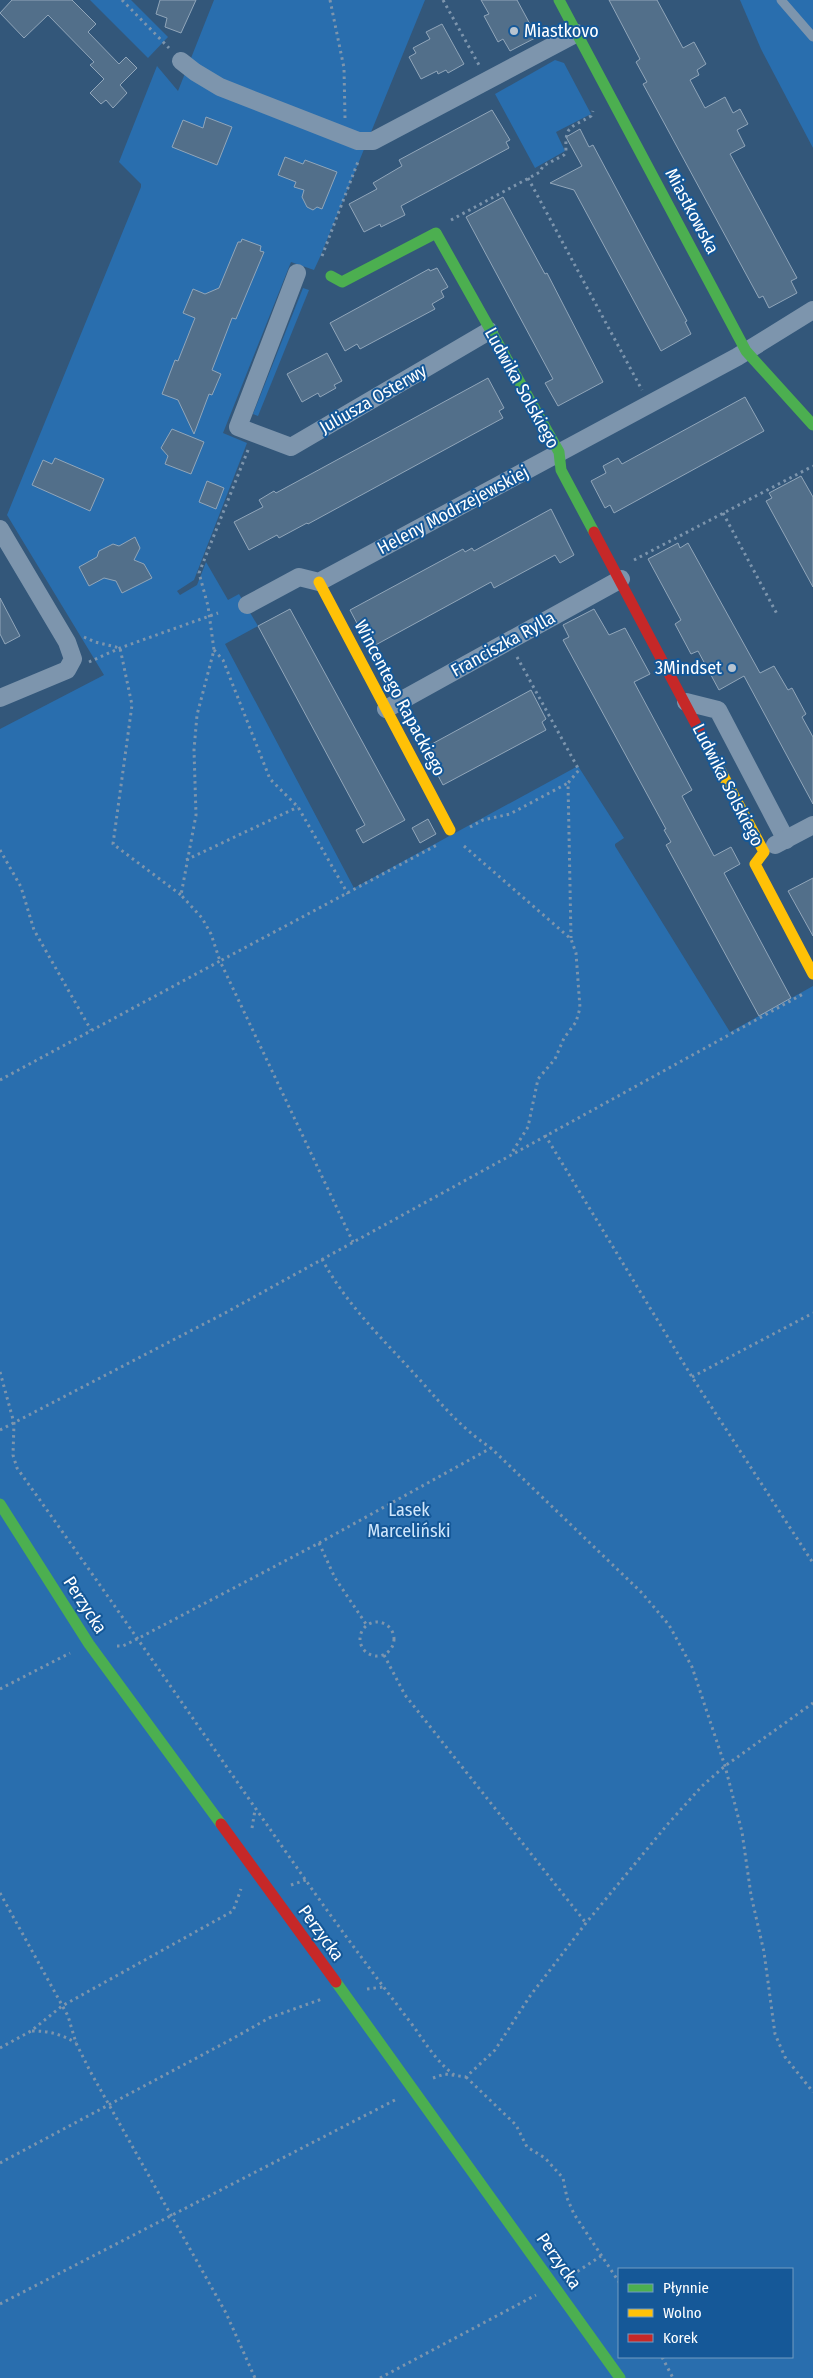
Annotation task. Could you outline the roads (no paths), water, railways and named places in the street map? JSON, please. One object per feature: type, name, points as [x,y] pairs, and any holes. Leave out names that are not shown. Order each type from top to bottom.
[{"type":"street","name":"Miastkowska","points":[[559,0],[746,351],[813,425]]},
{"type":"street","points":[[181,62],[220,86],[358,141],[373,141],[577,34]]},
{"type":"street","name":"Ludwika Solskiego","points":[[332,276],[342,282],[436,233],[558,452],[562,470],[764,852],[755,864],[813,974]]},
{"type":"street","name":"Juliusza Osterwy","points":[[297,273],[238,427],[252,439],[290,447],[490,331]]},
{"type":"street","name":"Heleny Modrzejewskiej","points":[[319,582],[746,351],[813,310]]},
{"type":"street","points":[[0,529],[71,651],[72,665],[67,670],[0,698]]},
{"type":"street","points":[[247,604],[299,576],[319,582]]},
{"type":"street","name":"Franciszka Rylla","points":[[386,709],[620,579]]},
{"type":"street","name":"Wincentego Rapackiego","points":[[319,582],[452,833]]},
{"type":"street","name":"Ludwika Solskiego","points":[[686,702],[718,710],[786,840]]},
{"type":"street","points":[[764,852],[813,825]]},
{"type":"street","name":"Perzycka","points":[[0,1504],[89,1644],[420,2097],[620,2378]]},
{"type":"lane","points":[[781,0],[813,37]]},
{"type":"place","name":"Miastkovo","points":[[514,31]]},
{"type":"place","name":"3Mindset","points":[[732,668]]},
{"type":"park label","name":"Lasek Marceliński","points":[[409,1520]]}]
